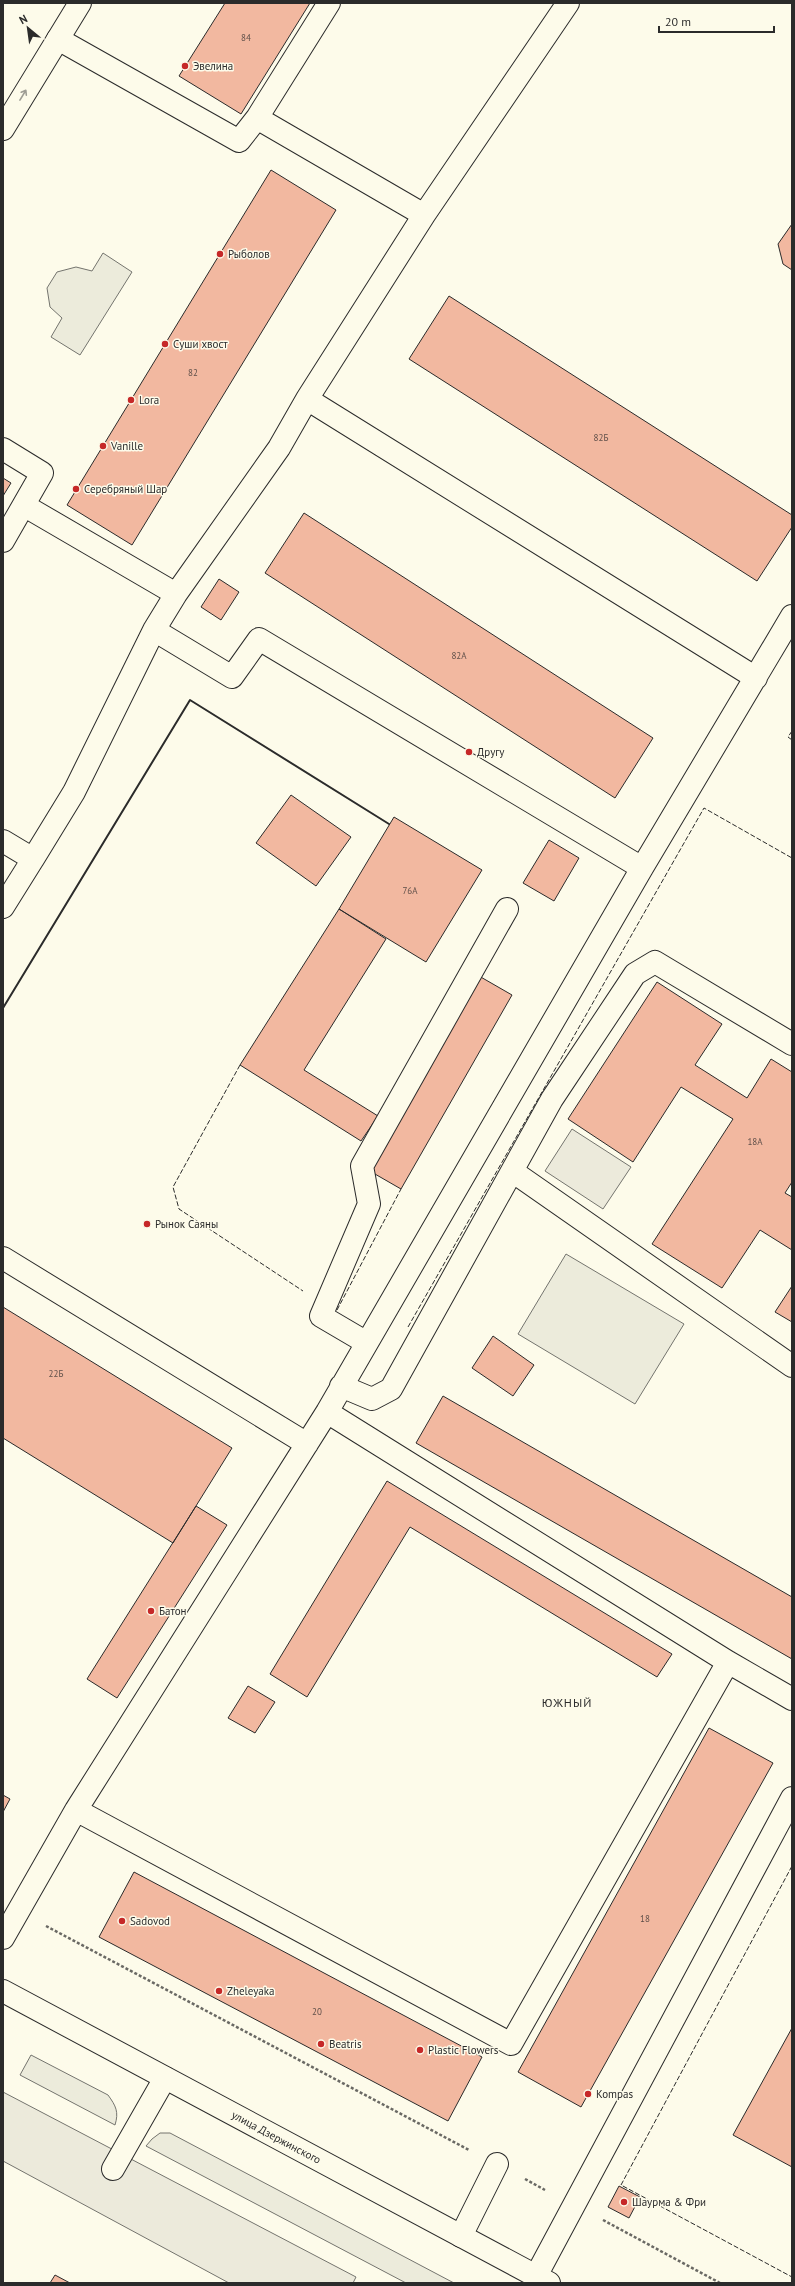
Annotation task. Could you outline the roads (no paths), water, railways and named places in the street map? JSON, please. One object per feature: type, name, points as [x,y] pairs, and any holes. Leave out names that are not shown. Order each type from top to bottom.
[{"type":"main road","points":[[3,129],[80,3]]},
{"type":"main road","points":[[58,39],[239,141],[257,118],[329,3]]},
{"type":"main road","points":[[3,907],[74,792],[154,630],[176,594],[279,448],[307,399],[424,215],[568,3]]},
{"type":"main road","points":[[257,118],[424,215]]},
{"type":"main road","points":[[307,399],[756,678]]},
{"type":"main road","points":[[3,449],[42,472],[3,541]]},
{"type":"main road","points":[[24,506],[176,594]]},
{"type":"main road","points":[[3,1938],[76,1810],[327,1412],[642,868],[792,616]]},
{"type":"main road","points":[[154,630],[232,677],[259,639],[642,868]]},
{"type":"main road","points":[[3,841],[33,859]]},
{"type":"main road","points":[[367,1343],[321,1316],[369,1204],[362,1166],[507,909]]},
{"type":"main road","points":[[341,1386],[372,1399],[391,1389],[552,1099],[635,974],[655,962],[792,1044]]},
{"type":"main road","points":[[512,1171],[792,1366]]},
{"type":"main road","points":[[3,1258],[307,1444]]},
{"type":"main road","points":[[327,1412],[728,1662],[792,1699]]},
{"type":"main road","points":[[76,1810],[511,2044],[728,1662]]},
{"type":"main road","points":[[543,2280],[574,2205],[792,1798]]},
{"type":"main road","name":"улица Дзержинского","points":[[3,1991],[543,2280]]},
{"type":"main road","points":[[114,2169],[165,2078]]},
{"type":"main road","points":[[461,2236],[497,2164]]},
{"type":"place","name":"Эвелина","points":[[185,66]]},
{"type":"place","name":"Рыболов","points":[[220,254]]},
{"type":"place","name":"Суши хвост","points":[[165,344]]},
{"type":"place","name":"Lora","points":[[131,400]]},
{"type":"place","name":"Vanille","points":[[103,446]]},
{"type":"place","name":"Серебряный Шар","points":[[76,489]]},
{"type":"place","name":"Другу","points":[[469,752]]},
{"type":"place","name":"Рынок Саяны","points":[[147,1224]]},
{"type":"place","name":"Батон","points":[[151,1611]]},
{"type":"place","name":"Sadovod","points":[[122,1921]]},
{"type":"place","name":"Zheleyaka","points":[[219,1991]]},
{"type":"place","name":"Beatris","points":[[321,2044]]},
{"type":"place","name":"Plastic Flowers","points":[[420,2050]]},
{"type":"place","name":"Kompas","points":[[588,2094]]},
{"type":"place","name":"Шаурма & Фри","points":[[624,2202]]},
{"type":"district","name":"ЮЖНЫЙ","points":[[567,1702]]}]
